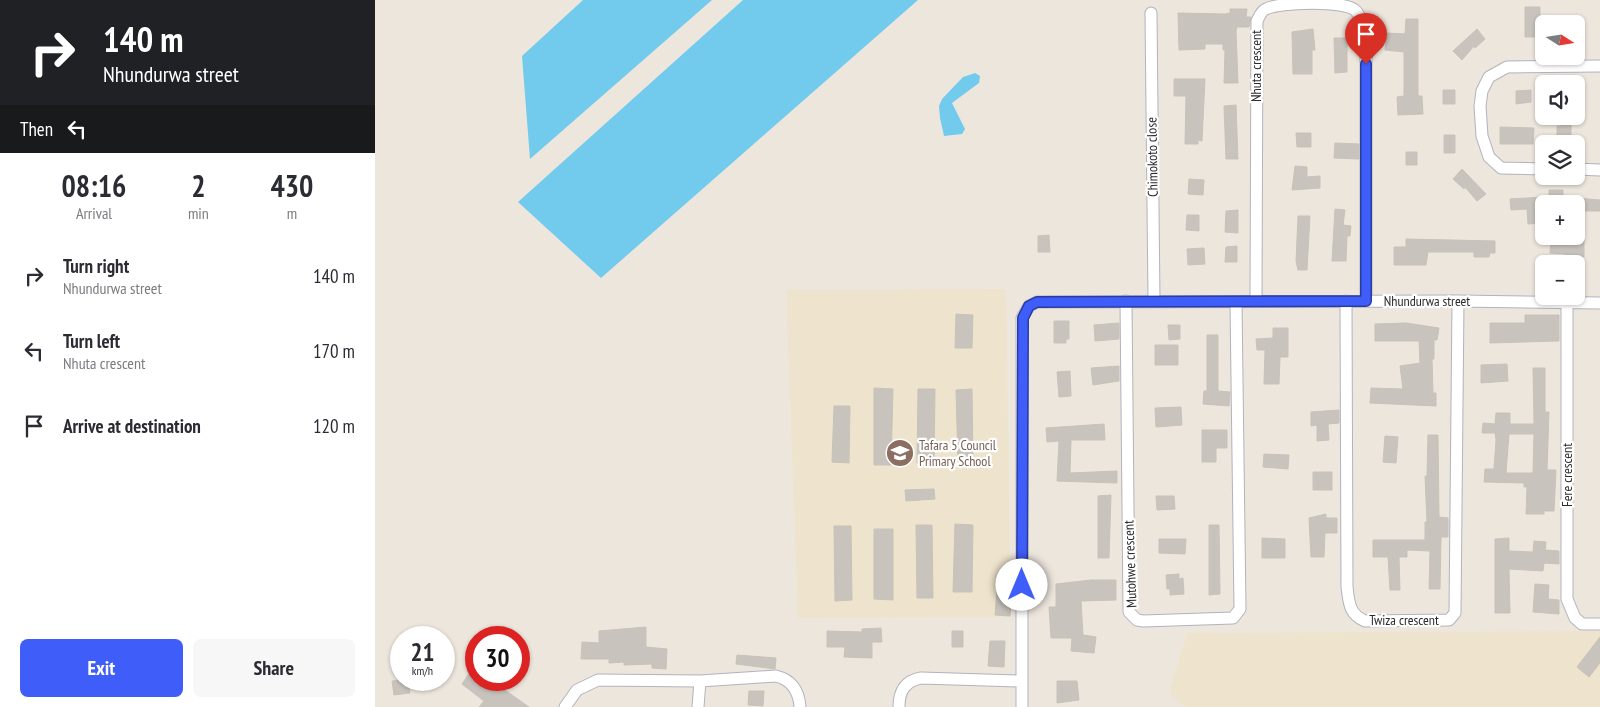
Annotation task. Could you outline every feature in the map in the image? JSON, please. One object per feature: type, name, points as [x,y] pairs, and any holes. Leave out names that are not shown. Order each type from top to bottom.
[{"type":"street","name":"Nhuta crescent","points":[[1256,302],[1257,21],[1263,10],[1277,5],[1345,4],[1356,11],[1363,28],[1366,44],[1366,301]]},
{"type":"street","name":"Chimokoto close","points":[[1151,13],[1154,300]]},
{"type":"street","points":[[1535,169],[1501,168],[1489,156],[1482,136],[1480,106],[1482,91],[1489,77],[1507,67],[1600,66]]},
{"type":"street","points":[[1585,169],[1600,170]]},
{"type":"street","name":"Nhundurwa street","points":[[1021,680],[1023,318],[1029,306],[1037,302],[1154,300],[1236,302],[1535,302]]},
{"type":"street","name":"Mutohwe crescent","points":[[1126,301],[1129,612],[1137,620],[1233,618],[1240,609],[1236,302]]},
{"type":"street","name":"Twiza crescent","points":[[1346,301],[1347,587],[1349,607],[1356,617],[1365,621],[1449,620],[1455,613],[1458,301]]},
{"type":"street","name":"Nhundurwa street","points":[[1585,303],[1600,303]]},
{"type":"street","name":"Fere crescent","points":[[1567,305],[1567,599],[1575,618],[1582,624],[1600,624]]},
{"type":"street","points":[[565,707],[577,690],[598,680],[700,681],[776,676],[785,678],[796,691],[800,698],[800,707]]},
{"type":"street","points":[[899,707],[899,696],[903,687],[913,680],[921,678],[1021,680],[1022,707]]},
{"type":"street","points":[[698,707],[700,681]]},
{"type":"shaded area","name":"Tafara 5 Council Primary School","points":[[1006,289],[1011,617],[798,618],[786,290]]},
{"type":"shaded area","points":[[1600,631],[1600,707],[1185,707],[1169,693],[1187,633]]},
{"type":"water","points":[[583,0],[712,0],[530,159],[522,56]]},
{"type":"water","points":[[743,0],[918,0],[601,278],[518,202]]},
{"type":"water","points":[[975,73],[980,76],[979,83],[952,103],[965,129],[962,134],[944,136],[939,106],[942,99],[963,77]]},
{"type":"building","points":[[1525,7],[1540,7],[1540,15],[1535,15],[1535,37],[1525,37]]},
{"type":"building","points":[[1230,9],[1247,9],[1246,17],[1251,17],[1249,27],[1237,27],[1236,31],[1238,83],[1224,83],[1225,50],[1223,50],[1223,44],[1205,44],[1205,49],[1179,50],[1178,13],[1225,14],[1230,13]]},
{"type":"building","points":[[1406,19],[1418,19],[1418,96],[1422,96],[1423,114],[1398,115],[1397,97],[1404,96],[1404,52],[1385,50],[1387,33],[1405,34]]},
{"type":"building","points":[[1313,29],[1315,50],[1312,50],[1312,74],[1293,74],[1292,32]]},
{"type":"building","points":[[1477,29],[1485,39],[1475,48],[1474,46],[1462,60],[1453,51]]},
{"type":"building","points":[[1334,38],[1347,38],[1347,72],[1335,73]]},
{"type":"building","points":[[1174,79],[1205,79],[1202,141],[1198,140],[1198,144],[1185,144],[1186,96],[1174,96]]},
{"type":"building","points":[[1443,90],[1455,90],[1455,104],[1443,104]]},
{"type":"building","points":[[1531,90],[1531,102],[1516,104],[1516,91]]},
{"type":"building","points":[[1236,105],[1238,159],[1226,159],[1224,106]]},
{"type":"building","points":[[1571,125],[1571,135],[1557,135],[1557,126]]},
{"type":"building","points":[[1500,127],[1534,128],[1533,144],[1500,144]]},
{"type":"building","points":[[1296,133],[1311,133],[1311,147],[1297,147]]},
{"type":"building","points":[[1444,135],[1455,135],[1455,153],[1444,153]]},
{"type":"building","points":[[1335,143],[1359,144],[1359,159],[1334,158]]},
{"type":"building","points":[[1406,152],[1417,152],[1417,165],[1406,165]]},
{"type":"building","points":[[1295,166],[1307,167],[1307,177],[1320,176],[1320,188],[1292,190]]},
{"type":"building","points":[[1462,169],[1486,194],[1477,201],[1465,187],[1464,189],[1453,179]]},
{"type":"building","points":[[1189,179],[1204,180],[1203,195],[1188,194]]},
{"type":"building","points":[[1549,190],[1563,190],[1563,195],[1549,195]]},
{"type":"building","points":[[1535,197],[1535,224],[1528,224],[1527,209],[1511,210],[1510,199]]},
{"type":"building","points":[[1585,199],[1600,200],[1600,211],[1585,211]]},
{"type":"building","points":[[1335,209],[1345,210],[1343,225],[1351,226],[1350,236],[1347,236],[1346,261],[1332,261]]},
{"type":"building","points":[[1238,210],[1238,233],[1225,232],[1226,211]]},
{"type":"building","points":[[1187,215],[1199,215],[1199,231],[1186,230]]},
{"type":"building","points":[[1298,216],[1310,216],[1307,270],[1298,270],[1296,261]]},
{"type":"building","points":[[1049,235],[1050,252],[1038,252],[1038,236]]},
{"type":"building","points":[[1406,239],[1495,241],[1495,253],[1490,253],[1489,257],[1474,257],[1474,252],[1428,252],[1426,265],[1394,265],[1394,247],[1406,247]]},
{"type":"building","points":[[1551,245],[1584,245],[1584,255],[1550,253]]},
{"type":"building","points":[[1237,246],[1237,262],[1225,262],[1226,247]]},
{"type":"building","points":[[1204,248],[1205,264],[1188,265],[1187,249]]},
{"type":"building","points":[[956,314],[973,315],[972,348],[955,348]]},
{"type":"building","points":[[1525,315],[1559,315],[1559,341],[1490,343],[1490,323],[1525,323]]},
{"type":"building","points":[[1054,321],[1069,321],[1069,339],[1066,339],[1066,343],[1054,343]]},
{"type":"building","points":[[1119,323],[1119,339],[1095,341],[1094,325]]},
{"type":"building","points":[[1406,323],[1439,328],[1437,340],[1434,340],[1434,359],[1432,359],[1433,393],[1436,393],[1436,406],[1370,403],[1371,388],[1403,389],[1400,366],[1420,363],[1419,341],[1375,341],[1375,324]]},
{"type":"building","points":[[1168,325],[1180,325],[1180,339],[1169,340]]},
{"type":"building","points":[[1273,328],[1288,328],[1288,357],[1280,357],[1279,384],[1264,384],[1265,350],[1257,350],[1256,339],[1273,338]]},
{"type":"building","points":[[1207,335],[1218,335],[1218,391],[1230,392],[1229,406],[1203,404],[1204,391],[1207,391]]},
{"type":"building","points":[[1155,345],[1178,345],[1178,365],[1155,365]]},
{"type":"building","points":[[1507,364],[1508,381],[1481,383],[1481,365]]},
{"type":"building","points":[[1119,366],[1119,381],[1093,385],[1091,368]]},
{"type":"building","points":[[1533,368],[1545,368],[1545,412],[1549,412],[1547,470],[1556,470],[1554,511],[1544,511],[1544,514],[1526,514],[1527,487],[1524,487],[1524,483],[1484,482],[1485,469],[1494,469],[1496,440],[1495,433],[1482,433],[1483,423],[1495,424],[1496,413],[1510,413],[1510,424],[1534,424]],"holes":[[[1509,434],[1534,434],[1533,473],[1506,473]]]},
{"type":"building","points":[[1070,371],[1071,396],[1059,397],[1057,372]]},
{"type":"building","points":[[874,388],[893,389],[891,465],[874,465]]},
{"type":"building","points":[[918,389],[935,389],[934,463],[917,463]]},
{"type":"building","points":[[972,389],[973,462],[958,462],[956,390]]},
{"type":"building","points":[[834,406],[850,406],[849,463],[832,462]]},
{"type":"building","points":[[1181,407],[1182,425],[1156,427],[1155,408]]},
{"type":"building","points":[[1339,410],[1339,423],[1328,424],[1329,440],[1317,441],[1317,425],[1311,426],[1311,412]]},
{"type":"building","points":[[1104,424],[1105,440],[1071,440],[1070,473],[1117,471],[1117,483],[1057,481],[1059,441],[1047,442],[1046,428]]},
{"type":"building","points":[[1202,430],[1227,430],[1227,448],[1216,448],[1216,462],[1202,462]]},
{"type":"building","points":[[1428,435],[1438,435],[1439,517],[1448,518],[1448,537],[1441,537],[1440,589],[1429,589],[1430,551],[1407,550],[1407,557],[1399,557],[1400,590],[1390,590],[1388,557],[1373,557],[1373,540],[1425,540],[1425,522],[1427,522],[1425,476],[1427,476]]},
{"type":"building","points":[[1385,436],[1398,437],[1396,463],[1383,462]]},
{"type":"building","points":[[1264,454],[1289,455],[1288,469],[1263,467]]},
{"type":"building","points":[[1313,472],[1332,472],[1332,490],[1313,490]]},
{"type":"building","points":[[934,489],[935,499],[906,501],[905,490]]},
{"type":"building","points":[[1111,495],[1109,558],[1098,558],[1098,496]]},
{"type":"building","points":[[1156,496],[1174,496],[1175,509],[1157,510]]},
{"type":"building","points":[[1326,514],[1326,518],[1337,518],[1337,533],[1325,533],[1324,557],[1311,557],[1309,518]]},
{"type":"building","points":[[955,524],[973,525],[972,592],[953,592]]},
{"type":"building","points":[[916,525],[932,525],[933,598],[917,598]]},
{"type":"building","points":[[1209,525],[1219,525],[1220,594],[1209,595]]},
{"type":"building","points":[[834,526],[851,526],[852,600],[835,601]]},
{"type":"building","points":[[874,529],[893,529],[893,600],[874,599]]},
{"type":"building","points":[[1262,538],[1285,539],[1285,558],[1262,558]]},
{"type":"building","points":[[1509,538],[1509,551],[1533,552],[1534,541],[1546,542],[1545,550],[1559,551],[1559,564],[1544,563],[1543,571],[1509,569],[1510,613],[1495,613],[1495,539]]},
{"type":"building","points":[[1159,539],[1186,539],[1185,554],[1159,553]]},
{"type":"building","points":[[1179,574],[1179,579],[1183,578],[1184,594],[1170,595],[1170,589],[1167,589],[1166,575]]},
{"type":"building","points":[[1091,580],[1116,580],[1116,600],[1081,601],[1083,635],[1096,637],[1094,653],[1071,651],[1072,638],[1051,638],[1049,607],[1056,607],[1056,584]]},
{"type":"building","points":[[1535,584],[1549,585],[1548,599],[1559,600],[1559,614],[1533,612]]},
{"type":"building","points":[[997,590],[1012,591],[1010,616],[995,615]]},
{"type":"building","points":[[646,627],[646,647],[667,649],[666,669],[652,668],[652,664],[624,665],[624,662],[609,663],[609,659],[581,659],[582,642],[599,643],[599,631]]},
{"type":"building","points":[[881,628],[882,642],[872,642],[872,658],[844,657],[845,647],[827,647],[827,631],[862,632],[862,629]]},
{"type":"building","points":[[952,631],[963,631],[963,647],[952,647]]},
{"type":"building","points":[[1600,637],[1600,663],[1589,677],[1577,667]]},
{"type":"building","points":[[990,641],[1005,641],[1004,667],[988,666]]},
{"type":"building","points":[[737,655],[776,658],[775,669],[736,664]]},
{"type":"building","points":[[1057,681],[1077,681],[1079,700],[1057,703]]},
{"type":"building","points":[[393,691],[410,691],[410,693],[394,695]]},
{"type":"building","points":[[471,691],[506,691],[529,707],[479,707],[484,701]]},
{"type":"building","points":[[749,691],[764,691],[763,706],[748,705]]},
{"type":"place","name":"Tafara 5 Council Primary School","points":[[900,453]]},
{"type":"route","points":[[1022,585],[1023,318],[1029,306],[1037,302],[1154,300],[1256,302],[1366,301],[1366,64]]}]
